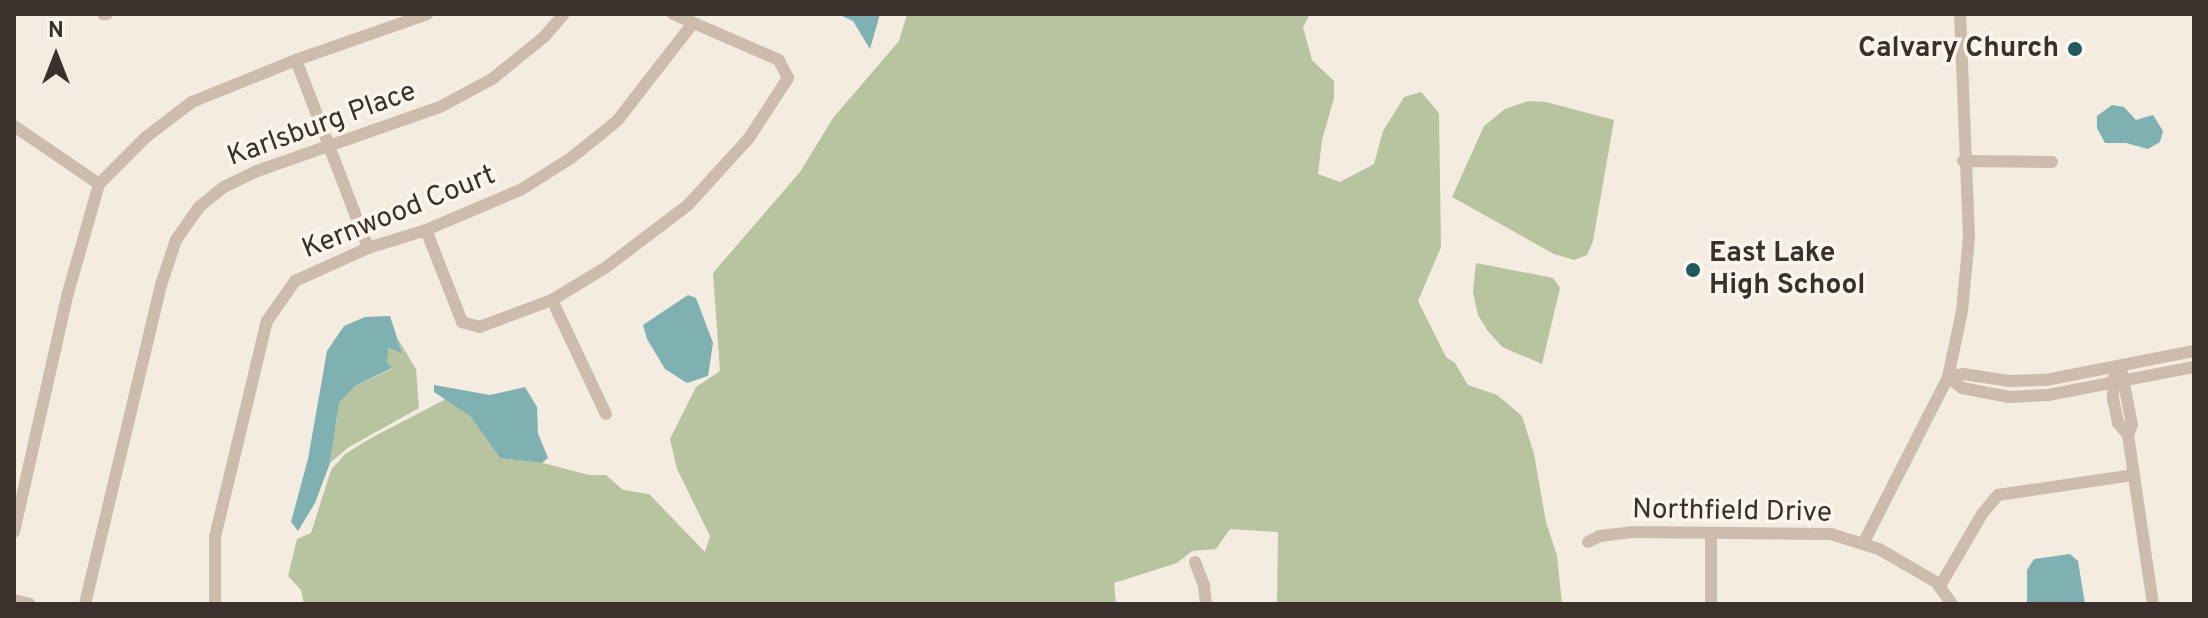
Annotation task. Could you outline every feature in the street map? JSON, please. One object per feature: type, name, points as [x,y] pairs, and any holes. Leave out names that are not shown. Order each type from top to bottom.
[{"type":"street","points":[[14,532],[68,293],[99,184],[171,114],[296,60],[427,14]]},
{"type":"street","name":"Karlsburg Place","points":[[85,604],[162,282],[176,240],[199,207],[224,187],[329,144],[440,107],[492,79],[544,37],[564,14]]},
{"type":"street","points":[[426,230],[462,322],[479,327],[552,300],[605,268],[688,205],[749,138],[788,78],[779,60],[673,14]]},
{"type":"street","points":[[1863,544],[1948,377],[1962,311],[1969,237],[1963,161],[1960,14]]},
{"type":"street","name":"Kernwood Court","points":[[215,604],[215,537],[267,321],[295,281],[368,248],[426,230],[522,189],[571,158],[617,121],[693,23]]},
{"type":"street","points":[[296,60],[368,248]]},
{"type":"street","points":[[16,132],[99,184]]},
{"type":"street","points":[[1963,161],[2052,162]]},
{"type":"street","points":[[552,300],[606,414]]},
{"type":"street","points":[[1948,377],[1963,374],[2010,381],[2046,380],[2194,351]]},
{"type":"street","points":[[2118,366],[2125,380],[2132,425],[2128,435],[2153,604]]},
{"type":"street","points":[[2118,366],[2112,383],[2118,423],[2128,435]]},
{"type":"street","points":[[1948,377],[1962,388],[2009,397],[2048,395],[2194,367]]},
{"type":"street","points":[[1940,586],[1982,514],[1998,495],[2133,475]]},
{"type":"street","name":"Northfield Drive","points":[[1588,542],[1600,536],[1632,532],[1831,534],[1879,549],[1940,586],[1952,604]]},
{"type":"street","points":[[1711,533],[1711,604]]},
{"type":"street","points":[[1195,562],[1204,586],[1206,604]]},
{"type":"street","points":[[14,600],[30,604]]},
{"type":"green space","points":[[907,14],[1310,14],[1303,27],[1312,60],[1334,81],[1334,98],[1322,140],[1318,174],[1340,182],[1374,164],[1383,131],[1404,97],[1421,92],[1439,113],[1441,247],[1418,301],[1446,357],[1455,363],[1468,385],[1497,395],[1522,416],[1534,454],[1546,522],[1557,556],[1562,604],[1277,604],[1278,532],[1230,529],[1216,549],[1192,551],[1177,563],[1114,583],[1116,604],[304,604],[301,590],[288,576],[297,539],[311,533],[331,470],[345,454],[446,399],[470,416],[500,458],[543,463],[589,475],[606,475],[623,490],[649,494],[705,552],[710,536],[677,469],[670,439],[696,387],[720,371],[713,273],[800,172],[833,118],[899,41]]},
{"type":"green space","points":[[1528,101],[1546,102],[1614,120],[1593,241],[1587,255],[1574,260],[1554,254],[1452,197],[1484,126],[1505,109]]},
{"type":"green space","points":[[1476,263],[1553,278],[1560,288],[1542,364],[1502,347],[1487,330],[1478,315],[1473,292]]},
{"type":"green space","points":[[398,339],[416,369],[419,408],[349,447],[330,463],[339,403],[355,386],[392,369],[387,362],[387,348],[401,352]]},
{"type":"water","points":[[838,14],[880,14],[870,49],[853,21]]},
{"type":"water","points":[[2112,105],[2124,107],[2136,120],[2153,115],[2163,131],[2160,142],[2148,149],[2126,143],[2105,143],[2097,128],[2097,116]]},
{"type":"water","points":[[688,295],[696,298],[713,343],[708,376],[687,383],[665,369],[647,339],[643,325]]},
{"type":"water","points":[[390,316],[402,353],[388,348],[387,362],[392,368],[355,386],[339,403],[330,463],[315,503],[298,531],[291,522],[308,459],[327,351],[344,326],[365,317]]},
{"type":"water","points":[[434,385],[490,395],[525,387],[537,407],[538,433],[548,458],[542,463],[500,458],[470,416],[434,392]]},
{"type":"water","points":[[2070,554],[2078,561],[2085,604],[2027,604],[2027,570],[2034,559]]},
{"type":"place","name":"Calvary Church","points":[[2075,49]]},
{"type":"place","name":"East Lake High School","points":[[1693,270]]}]
